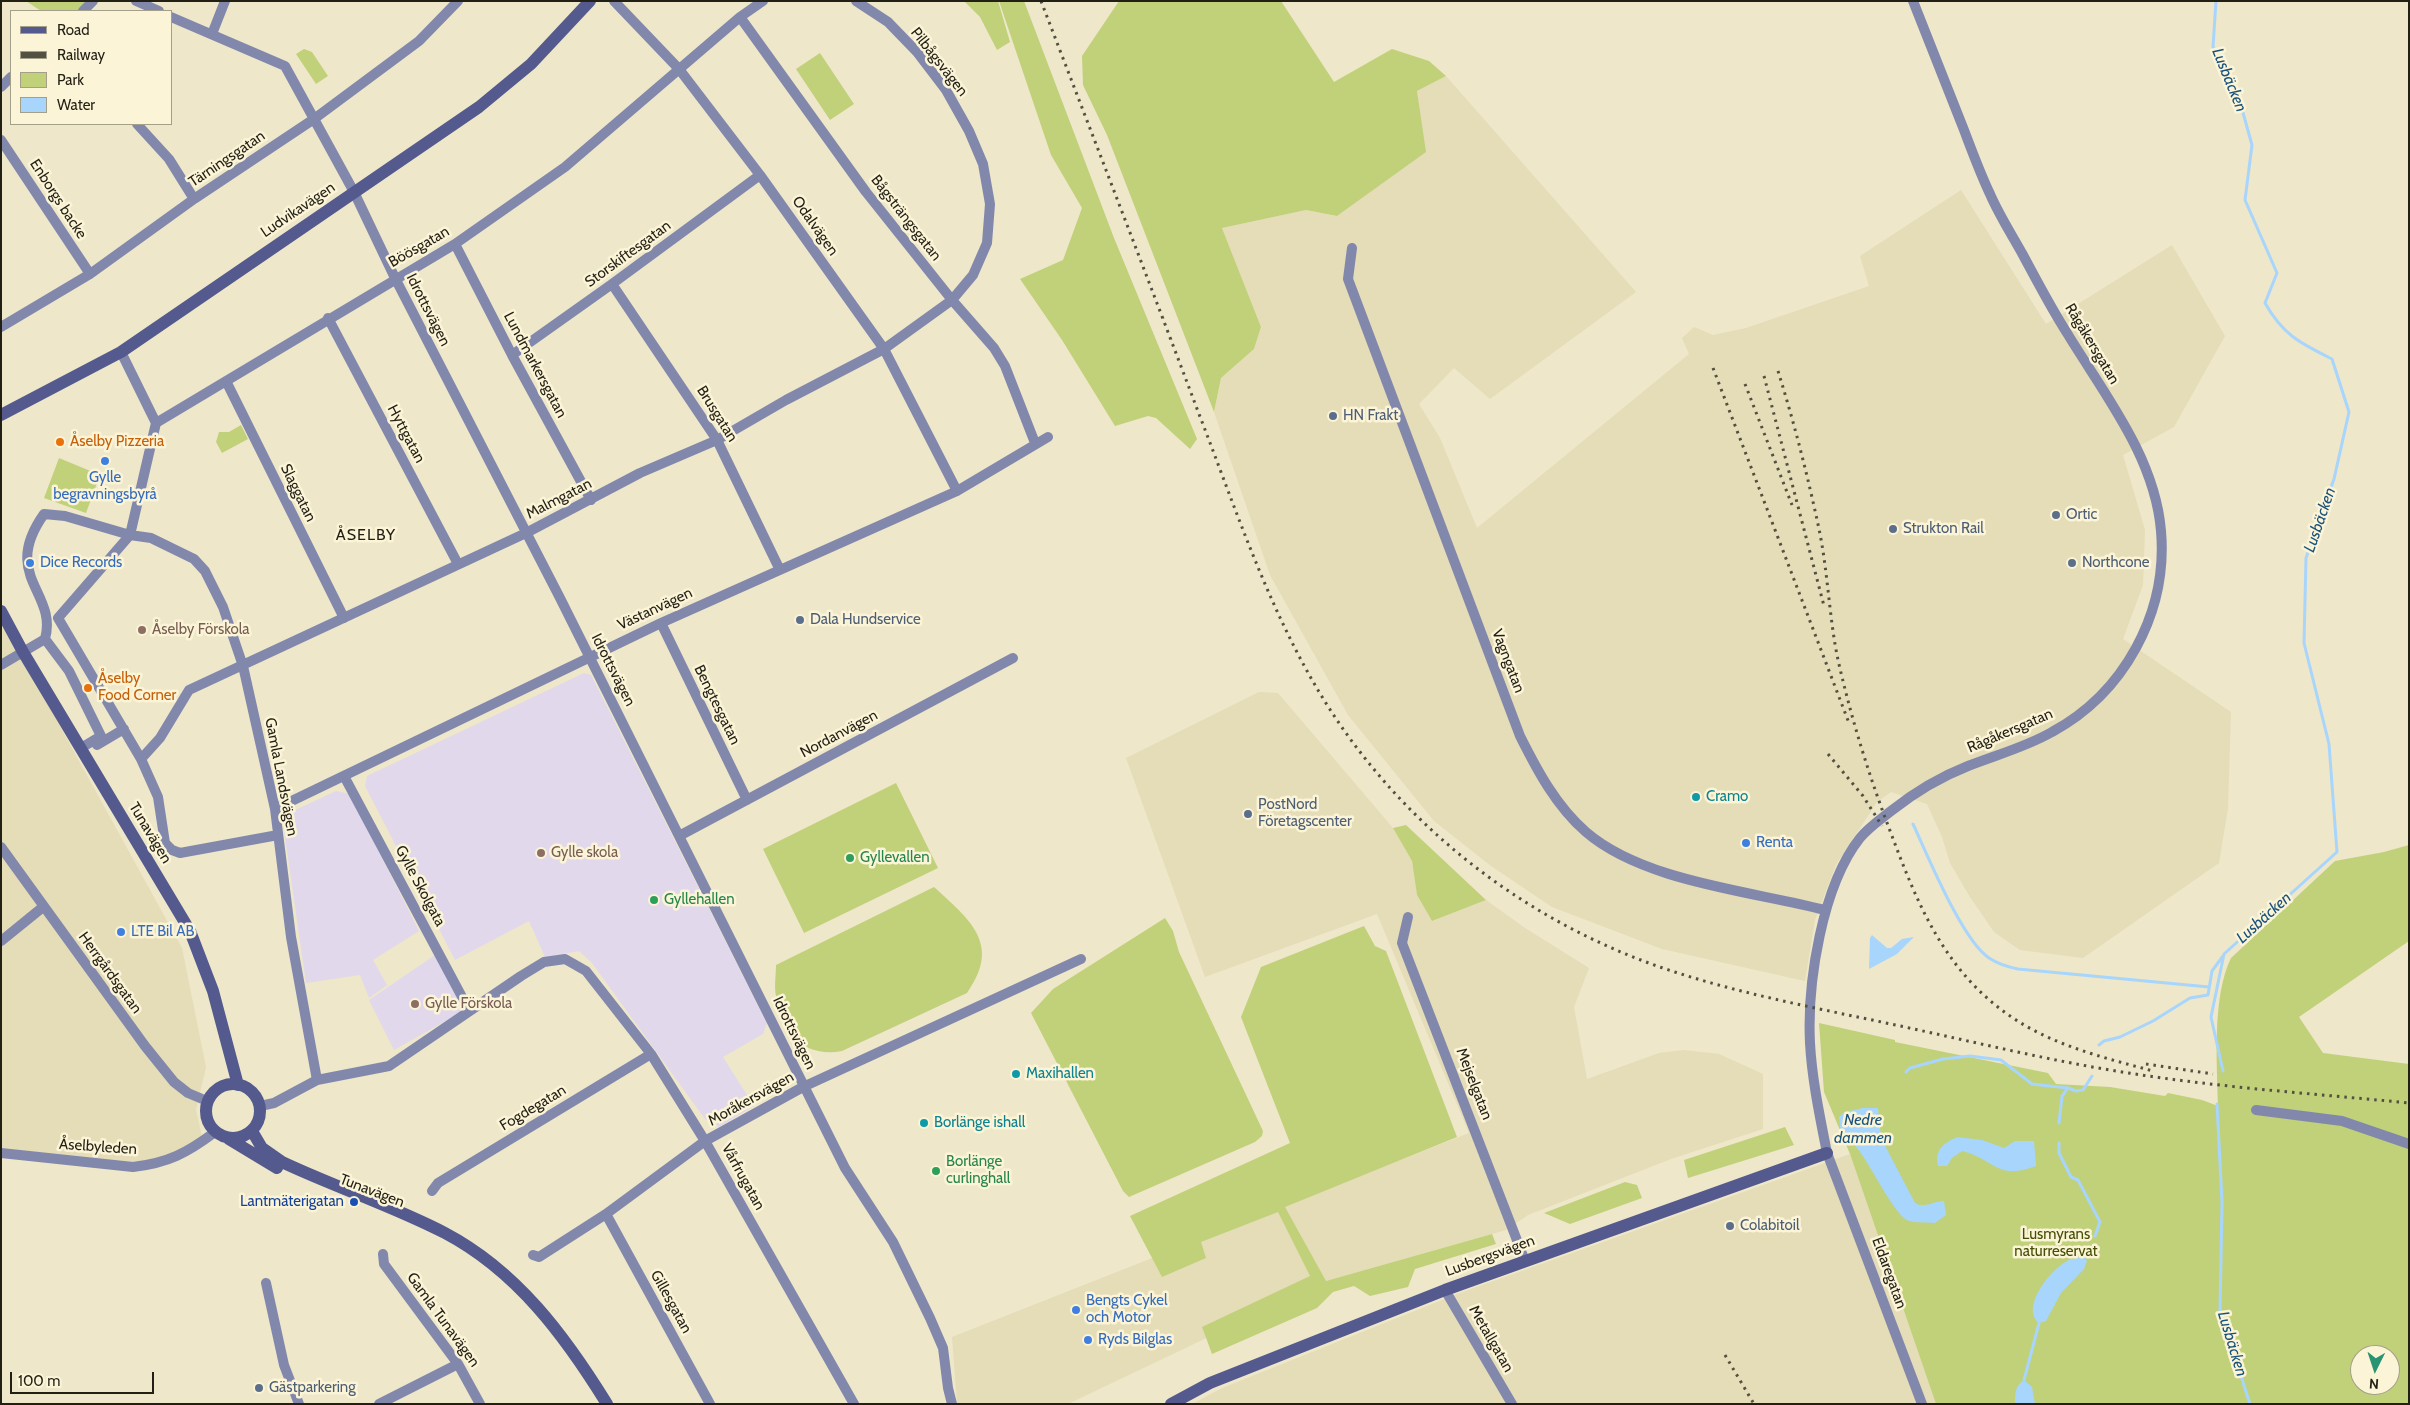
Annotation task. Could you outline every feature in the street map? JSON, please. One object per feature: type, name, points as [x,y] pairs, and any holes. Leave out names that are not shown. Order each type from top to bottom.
[{"type":"street","points":[[84,10],[93,1]]},
{"type":"street","points":[[136,1],[157,10]]},
{"type":"street","points":[[212,34],[225,1]]},
{"type":"street","name":"Tärningsgatan","points":[[2,323],[90,274],[194,199],[314,119],[419,41],[458,1]]},
{"type":"street","name":"Ludvikavägen","points":[[1,415],[121,352],[479,107],[530,64],[590,1]]},
{"type":"street","name":"Odalvägen","points":[[614,1],[678,70],[760,175],[884,349],[957,491]]},
{"type":"street","points":[[678,70],[740,16],[763,1]]},
{"type":"street","name":"Pilbågsvägen","points":[[856,1],[888,22],[917,52],[946,90],[969,131],[983,164],[990,204],[987,243],[973,275],[952,300],[920,321],[884,349]]},
{"type":"street","name":"Rågåkersgatan","points":[[1827,1153],[1810,1042],[1816,961],[1825,910],[1839,871],[1861,836],[1918,790],[1965,767],[2051,733],[2075,717],[2098,698],[2134,653],[2147,625],[2161,578],[2161,528],[2158,508],[2145,467],[2104,393],[2065,331],[1990,194],[1913,1]]},
{"type":"street","name":"Bågsträngsgatan","points":[[740,16],[866,192],[952,300],[994,348],[1005,366],[1035,443]]},
{"type":"street","name":"Idrottsvägen","points":[[172,17],[285,66],[354,192],[395,278],[589,657],[803,1087],[845,1168],[893,1242],[943,1348],[952,1404]]},
{"type":"street","name":"Böösgatan","points":[[156,423],[328,318],[455,244],[565,166],[678,70]]},
{"type":"street","points":[[138,125],[169,159],[194,199]]},
{"type":"street","name":"Enborgs backe","points":[[1,140],[90,274]]},
{"type":"street","name":"Storskiftesgatan","points":[[512,354],[612,284],[760,175]]},
{"type":"street","name":"Lundmarkersgatan","points":[[455,244],[591,500]]},
{"type":"street","name":"Vagngatan","points":[[1352,248],[1348,279],[1520,736],[1541,778],[1560,804],[1585,831],[1603,845],[1646,866],[1731,889],[1825,910]]},
{"type":"street","name":"Brusgatan","points":[[612,284],[717,440],[779,568]]},
{"type":"street","name":"Hyttgatan","points":[[328,318],[458,564]]},
{"type":"street","name":"Malmgatan","points":[[141,758],[160,738],[189,690],[526,533],[640,473],[717,440],[786,400],[884,349]]},
{"type":"street","points":[[121,352],[156,423],[130,535],[58,618],[141,758],[158,797],[165,843],[172,850],[180,853],[278,835]]},
{"type":"street","name":"Slaggatan","points":[[226,381],[344,618]]},
{"type":"street","name":"Västanvägen","points":[[274,809],[589,657],[779,568],[957,491],[1048,437]]},
{"type":"street","name":"Gamla Landsvägen","points":[[22,533],[44,514],[65,516],[130,535],[151,538],[194,559],[205,571],[223,607],[243,666],[274,809],[291,938],[318,1080]]},
{"type":"street","points":[[25,592],[42,615],[48,629],[46,639],[68,671],[101,736],[82,751]]},
{"type":"street","name":"Tunavägen","points":[[1,611],[23,652],[190,931],[213,991],[238,1085]]},
{"type":"street","name":"Bengtesgatan","points":[[661,623],[747,800]]},
{"type":"street","points":[[1,665],[46,639]]},
{"type":"street","name":"Nordanvägen","points":[[679,836],[1013,658]]},
{"type":"street","points":[[82,751],[124,730]]},
{"type":"street","name":"Gylle Skolgata","points":[[344,776],[469,1010]]},
{"type":"street","name":"Herrgårdsgatan","points":[[1,847],[43,907],[174,1082],[188,1093],[207,1102]]},
{"type":"street","points":[[1,941],[43,907]]},
{"type":"street","name":"Mejselgatan","points":[[1408,917],[1402,943],[1525,1261]]},
{"type":"street","name":"Vårfrugatan","points":[[469,1010],[544,962],[565,959],[586,971],[651,1054],[705,1141],[854,1404]]},
{"type":"street","name":"Moråkersvägen","points":[[534,1255],[539,1257],[606,1214],[705,1141],[803,1087],[1082,959]]},
{"type":"street","points":[[260,1106],[274,1103],[318,1080],[389,1066],[469,1010]]},
{"type":"street","name":"Fogdegatan","points":[[432,1191],[438,1183],[651,1054]]},
{"type":"street","points":[[238,1085],[252,1092],[260,1106],[260,1115],[252,1130],[245,1136],[229,1138],[215,1132],[206,1118],[207,1102],[211,1095],[223,1086],[238,1085]]},
{"type":"street","points":[[2256,1110],[2342,1121],[2409,1144]]},
{"type":"street","name":"Tunavägen","points":[[252,1130],[262,1148],[282,1162],[445,1234],[503,1273],[532,1300],[560,1333],[607,1404]]},
{"type":"street","name":"Åselbyleden","points":[[1,1153],[133,1167],[176,1158],[215,1132]]},
{"type":"street","name":"Tunavägen","points":[[229,1138],[262,1160],[304,1181],[444,1237],[503,1273]]},
{"type":"street","name":"Lusbergsvägen","points":[[1171,1404],[1210,1384],[1444,1290],[1827,1153]]},
{"type":"street","name":"Eldaregatan","points":[[1827,1153],[1922,1404]]},
{"type":"street","name":"Gillesgatan","points":[[606,1214],[710,1404]]},
{"type":"street","name":"Gamla Tunavägen","points":[[383,1254],[384,1264],[458,1364],[480,1404]]},
{"type":"street","points":[[266,1283],[284,1365],[300,1404]]},
{"type":"street","name":"Metallgatan","points":[[1444,1290],[1512,1404]]},
{"type":"street","points":[[379,1404],[458,1364]]},
{"type":"shaded area","points":[[1446,76],[1636,292],[1490,399],[1454,368],[1419,404],[1440,438],[1477,528],[1689,354],[1682,338],[1694,327],[1713,335],[1746,328],[1869,286],[1860,256],[1961,190],[2046,324],[2172,245],[2225,336],[2174,427],[2123,455],[2145,530],[2143,585],[2123,639],[2231,712],[2228,808],[2219,863],[2083,958],[2020,950],[1994,932],[1970,897],[1950,863],[1942,837],[1927,804],[1891,792],[1877,802],[1836,865],[1815,920],[1805,981],[1662,949],[1552,907],[1491,866],[1434,821],[1348,715],[1270,575],[1214,412],[1221,378],[1254,349],[1261,327],[1222,228],[1306,210],[1337,216],[1425,152],[1417,91]]},
{"type":"shaded area","points":[[1,619],[182,948],[206,1067],[196,1110],[203,1141],[154,1164],[1,1153]]},
{"type":"shaded area","name":"Gylle skola","points":[[584,673],[591,675],[767,1023],[763,1034],[723,1057],[754,1106],[719,1127],[705,1119],[592,963],[579,951],[545,957],[529,921],[455,960],[365,786],[367,776]]},
{"type":"shaded area","points":[[1259,692],[1278,693],[1393,828],[1412,861],[1417,895],[1432,921],[1486,900],[1525,928],[1589,968],[1574,1007],[1587,1079],[1659,1053],[1683,1050],[1719,1054],[1763,1074],[1763,1129],[1671,1159],[1528,1215],[1506,1230],[1326,1281],[1068,1404],[957,1404],[952,1337],[1469,1133],[1377,914],[1205,977],[1126,758]]},
{"type":"shaded area","points":[[336,791],[350,794],[419,931],[373,960],[387,985],[369,998],[360,975],[306,983],[282,816]]},
{"type":"shaded area","name":"Gylle Förskola","points":[[435,955],[462,1008],[458,1014],[394,1050],[369,1000]]},
{"type":"shaded area","points":[[1850,1154],[1936,1404],[1192,1404],[1222,1388],[1457,1294]]},
{"type":"green space","points":[[26,1],[90,1],[80,10],[40,10]]},
{"type":"green space","points":[[964,1],[998,1],[1010,42],[997,50],[980,17]]},
{"type":"green space","points":[[999,1],[1024,1],[1114,238],[1197,439],[1190,449],[1156,418],[1148,416],[1115,426],[1062,340],[1020,279],[1063,260],[1082,208],[1051,155]]},
{"type":"green space","points":[[1119,1],[1281,1],[1334,82],[1392,49],[1429,61],[1446,76],[1417,91],[1426,152],[1337,216],[1306,210],[1222,228],[1261,327],[1254,349],[1221,378],[1214,412],[1107,135],[1083,85],[1082,56]]},
{"type":"green space","points":[[304,49],[312,52],[328,76],[316,84],[296,54]]},
{"type":"green space","points":[[820,53],[854,104],[830,120],[796,69]]},
{"type":"green space","points":[[241,425],[248,439],[222,453],[216,442],[219,432],[229,432]]},
{"type":"green space","points":[[59,458],[100,475],[86,513],[44,498]]},
{"type":"green space","name":"Gyllevallen","points":[[896,783],[938,868],[804,933],[763,849]]},
{"type":"green space","points":[[1406,825],[1486,900],[1432,921],[1417,895],[1412,861],[1393,828]]},
{"type":"green space","name":"Lusmyrans naturreservat","points":[[2409,845],[2409,941],[2299,1017],[2323,1053],[2409,1064],[2409,1404],[1936,1404],[1850,1154],[1824,1092],[1819,1023],[1895,1040],[1895,1042],[2048,1073],[2056,1084],[2110,1087],[2165,1096],[2168,1093],[2202,1100],[2218,1106],[2218,1011],[2225,974],[2231,958],[2335,861],[2384,852]]},
{"type":"green space","points":[[934,887],[959,911],[977,934],[982,960],[977,976],[967,993],[842,1051],[816,1051],[796,1040],[789,1032],[778,1009],[775,988],[776,965]]},
{"type":"green space","points":[[1165,918],[1173,931],[1179,952],[1263,1131],[1262,1136],[1255,1142],[1129,1197],[1123,1191],[1031,1013],[1053,989]]},
{"type":"green space","points":[[1364,926],[1375,946],[1386,951],[1457,1137],[1285,1207],[1326,1281],[1492,1234],[1496,1244],[1415,1269],[1408,1287],[1370,1296],[1354,1286],[1333,1292],[1317,1308],[1212,1354],[1202,1327],[1310,1276],[1278,1212],[1201,1242],[1206,1258],[1162,1277],[1130,1216],[1290,1143],[1241,1017],[1261,967]]},
{"type":"green space","points":[[1785,1127],[1794,1145],[1688,1178],[1684,1160]]},
{"type":"green space","points":[[1625,1182],[1637,1185],[1642,1198],[1570,1224],[1544,1213]]},
{"type":"water","points":[[1872,935],[1887,948],[1891,948],[1902,939],[1914,937],[1897,954],[1869,969],[1870,938]]},
{"type":"water","name":"Nedre dammen","points":[[1863,1108],[1878,1108],[1881,1138],[1915,1203],[1926,1205],[1944,1201],[1946,1215],[1935,1223],[1915,1222],[1905,1219],[1889,1199],[1857,1148],[1849,1139],[1841,1134],[1839,1117],[1845,1112]]},
{"type":"water","points":[[1957,1137],[1982,1140],[2004,1148],[2015,1141],[2034,1141],[2036,1166],[2023,1170],[2004,1170],[1962,1151],[1952,1158],[1947,1166],[1938,1166],[1937,1156],[1939,1151],[1948,1142]]},
{"type":"water","points":[[2084,1257],[2087,1261],[2084,1269],[2061,1293],[2046,1321],[2039,1323],[2034,1316],[2033,1307],[2041,1287],[2056,1269],[2072,1259]]},
{"type":"water","points":[[2024,1380],[2032,1387],[2035,1404],[2015,1404],[2016,1390]]},
{"type":"waterway","name":"Lusbäcken","points":[[2216,1],[2213,47],[2237,91],[2252,145],[2245,200],[2277,273],[2265,303],[2279,323],[2293,337],[2332,359],[2349,412],[2334,479],[2306,558],[2304,643],[2329,744],[2337,852],[2224,954],[2211,1017],[2223,1071]]},
{"type":"waterway","points":[[1913,824],[1957,916],[1979,948],[1992,960],[2018,969],[2209,987]]},
{"type":"waterway","points":[[2099,1045],[2104,1041],[2120,1037],[2153,1021],[2190,998],[2208,995],[2212,971],[2223,956]]},
{"type":"waterway","points":[[1906,1072],[1910,1068],[1943,1059],[1970,1056],[2001,1060],[2032,1084],[2068,1088]]},
{"type":"waterway","points":[[2059,1123],[2062,1096],[2068,1088],[2076,1091],[2083,1090],[2092,1076]]},
{"type":"waterway","name":"Lusbäcken","points":[[2217,1104],[2222,1202],[2220,1311],[2250,1404]]},
{"type":"waterway","points":[[2059,1143],[2059,1153],[2071,1177],[2078,1180],[2100,1222],[2095,1236]]},
{"type":"waterway","points":[[2024,1380],[2039,1323]]},
{"type":"railway","points":[[1041,1],[1245,535],[1278,614],[1297,652],[1341,726],[1371,766],[1405,804],[1441,839],[1480,871],[1522,900],[1565,925],[1610,947],[1657,966],[1752,994],[2107,1070],[2203,1083],[2409,1103]]},
{"type":"railway","points":[[1713,368],[1849,723]]},
{"type":"railway","points":[[1778,371],[1790,410],[1819,529],[1835,644],[1854,724],[1874,787],[1910,883],[1922,909],[1951,957],[1968,979],[1989,1000],[2013,1018],[2063,1044],[2153,1071]]},
{"type":"railway","points":[[1764,376],[1824,606]]},
{"type":"railway","points":[[1745,384],[1792,505]]},
{"type":"railway","points":[[1828,754],[1863,796],[1882,826]]},
{"type":"railway","points":[[2146,1064],[2213,1074]]},
{"type":"railway","points":[[1725,1355],[1754,1404]]},
{"type":"place","name":"HN Frakt","points":[[1333,416]]},
{"type":"place","name":"Åselby Pizzeria","points":[[60,442]]},
{"type":"place","name":"Gylle begravningsbyrå","points":[[105,461]]},
{"type":"place","name":"Ortic","points":[[2056,515]]},
{"type":"place","name":"Strukton Rail","points":[[1893,529]]},
{"type":"place","name":"Dice Records","points":[[30,563]]},
{"type":"place","name":"Northcone","points":[[2072,563]]},
{"type":"place","name":"Dala Hundservice","points":[[800,620]]},
{"type":"place","name":"Åselby Förskola","points":[[142,630]]},
{"type":"place","name":"Åselby Food Corner","points":[[88,688]]},
{"type":"place","name":"Cramo","points":[[1696,797]]},
{"type":"place","name":"PostNord Företagscenter","points":[[1248,814]]},
{"type":"place","name":"Renta","points":[[1746,843]]},
{"type":"place","name":"Gylle skola","points":[[541,853]]},
{"type":"place","name":"Gyllevallen","points":[[850,858]]},
{"type":"place","name":"Gyllehallen","points":[[654,900]]},
{"type":"place","name":"LTE Bil AB","points":[[121,932]]},
{"type":"place","name":"Gylle Förskola","points":[[415,1004]]},
{"type":"place","name":"Maxihallen","points":[[1016,1074]]},
{"type":"place","name":"Borlänge ishall","points":[[924,1123]]},
{"type":"place","name":"Borlänge curlinghall","points":[[936,1171]]},
{"type":"place","name":"Lantmäterigatan","points":[[354,1202]]},
{"type":"place","name":"Colabitoil","points":[[1730,1226]]},
{"type":"place","name":"Bengts Cykel och Motor","points":[[1076,1310]]},
{"type":"place","name":"Ryds Bilglas","points":[[1088,1340]]},
{"type":"place","name":"Gästparkering","points":[[259,1388]]},
{"type":"district","name":"ÅSELBY","points":[[366,535]]}]
